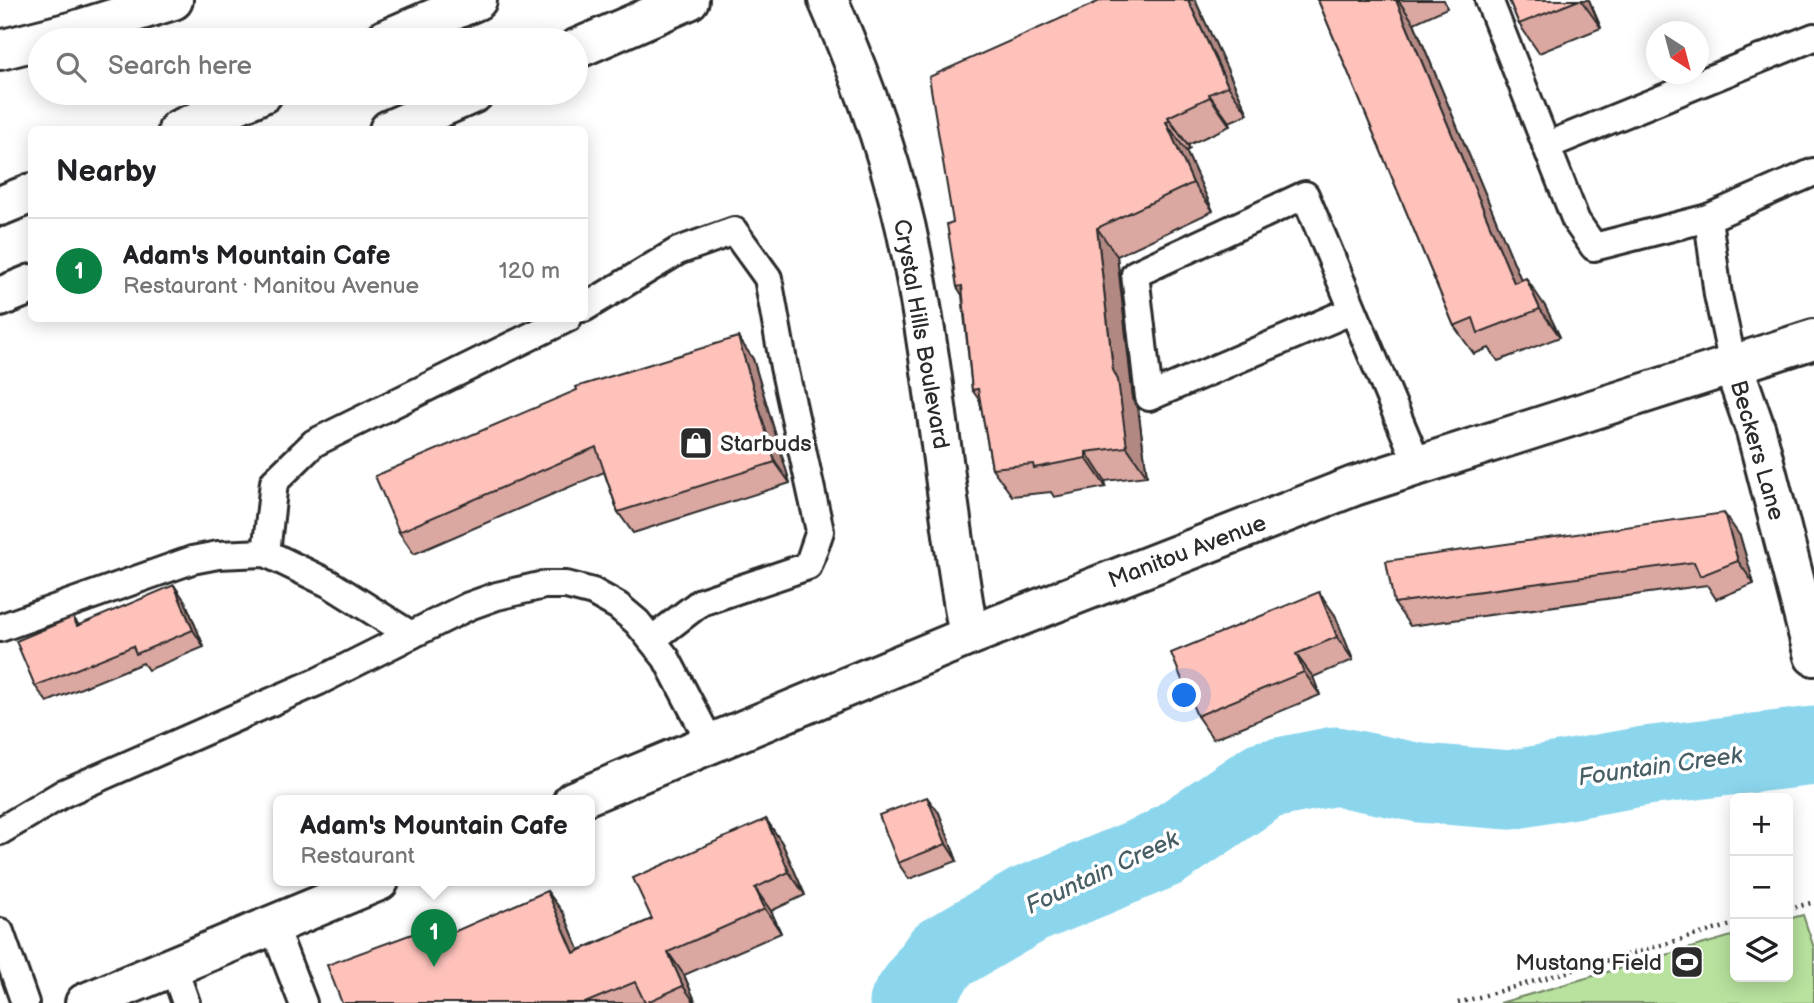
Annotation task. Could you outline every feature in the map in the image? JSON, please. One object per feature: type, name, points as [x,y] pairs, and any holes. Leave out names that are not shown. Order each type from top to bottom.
[{"type":"main road","points":[[85,28],[173,0]]},
{"type":"main road","points":[[412,28],[477,0]]},
{"type":"main road","name":"Crystal Hills Boulevard","points":[[828,0],[872,111],[912,256],[928,348],[969,636]]},
{"type":"main road","points":[[588,44],[688,1]]},
{"type":"main road","points":[[0,50],[28,43]]},
{"type":"main road","points":[[187,126],[235,105]]},
{"type":"main road","points":[[398,126],[446,105]]},
{"type":"main road","points":[[0,206],[28,195]]},
{"type":"main road","points":[[0,297],[28,286]]},
{"type":"main road","name":"Manitou Avenue","points":[[588,795],[969,636],[1354,486],[1814,339]]},
{"type":"main road","name":"Beckers Lane","points":[[1733,365],[1756,431],[1814,656]]},
{"type":"main road","points":[[85,1003],[367,886]]},
{"type":"lane","points":[[1489,0],[1576,221],[1594,247],[1708,218],[1814,172]]},
{"type":"lane","points":[[1546,146],[1814,37]]},
{"type":"lane","points":[[1353,310],[1149,397],[1135,274],[1305,195],[1418,465]]},
{"type":"lane","points":[[1708,218],[1718,295],[1733,365]]},
{"type":"lane","points":[[588,306],[678,251],[734,231],[768,278],[784,367],[820,531],[808,566],[701,602],[653,639]]},
{"type":"lane","points":[[266,553],[274,482],[314,443],[560,322]]},
{"type":"lane","points":[[0,628],[192,560],[218,555],[266,553],[330,584],[411,635]]},
{"type":"lane","points":[[0,831],[64,793],[319,681],[469,606],[525,588],[566,585],[593,592],[618,606],[653,639],[679,681],[711,744]]},
{"type":"lane","points":[[273,925],[303,1003]]},
{"type":"lane","points":[[0,932],[25,1003]]},
{"type":"lane","points":[[173,967],[186,1003]]},
{"type":"path","points":[[1793,907],[1811,902],[1814,904]]},
{"type":"path","points":[[1458,1003],[1730,925]]},
{"type":"green space","name":"Mustang Field","points":[[1803,915],[1814,948],[1814,1003],[1500,1003],[1730,936],[1730,982],[1793,982],[1793,918]]},
{"type":"building","points":[[1102,0],[1188,0],[1228,86],[1168,117],[1170,121],[1166,122],[1193,183],[1097,228],[1113,370],[1118,380],[1127,447],[1086,452],[1086,458],[1034,468],[1033,464],[992,468],[978,389],[972,390],[962,286],[957,287],[947,224],[953,222],[929,77]]},
{"type":"building","points":[[1318,0],[1396,0],[1514,283],[1526,278],[1540,309],[1478,333],[1473,318],[1454,326]]},
{"type":"building","points":[[1509,0],[1579,0],[1519,24]]},
{"type":"building","points":[[738,337],[775,462],[618,512],[596,447],[399,532],[375,476],[577,390],[576,387]]},
{"type":"building","points":[[1724,513],[1738,561],[1700,576],[1694,562],[1394,603],[1386,561]]},
{"type":"building","points":[[174,585],[193,630],[136,654],[133,646],[35,686],[16,641],[73,617],[77,626]]},
{"type":"building","points":[[1319,592],[1337,637],[1296,654],[1304,672],[1197,716],[1171,653]]},
{"type":"building","points":[[927,797],[946,844],[898,863],[879,815]]},
{"type":"building","points":[[766,819],[789,872],[755,888],[765,909],[668,952],[683,986],[645,1003],[635,982],[585,1003],[342,1003],[327,965],[442,923],[447,935],[547,891],[574,953],[652,919],[633,878]]},
{"type":"waterway","name":"Fountain Creek","points":[[909,1003],[942,955],[1028,905],[1163,849],[1265,780],[1335,766],[1420,783],[1510,790],[1645,766],[1814,746]]},
{"type":"place","name":"Starbuds","points":[[696,443]]},
{"type":"place","name":"Mustang Field","points":[[1687,962]]},
{"type":"place","name":"Adam's Mountain Cafe","points":[[434,967]]}]
